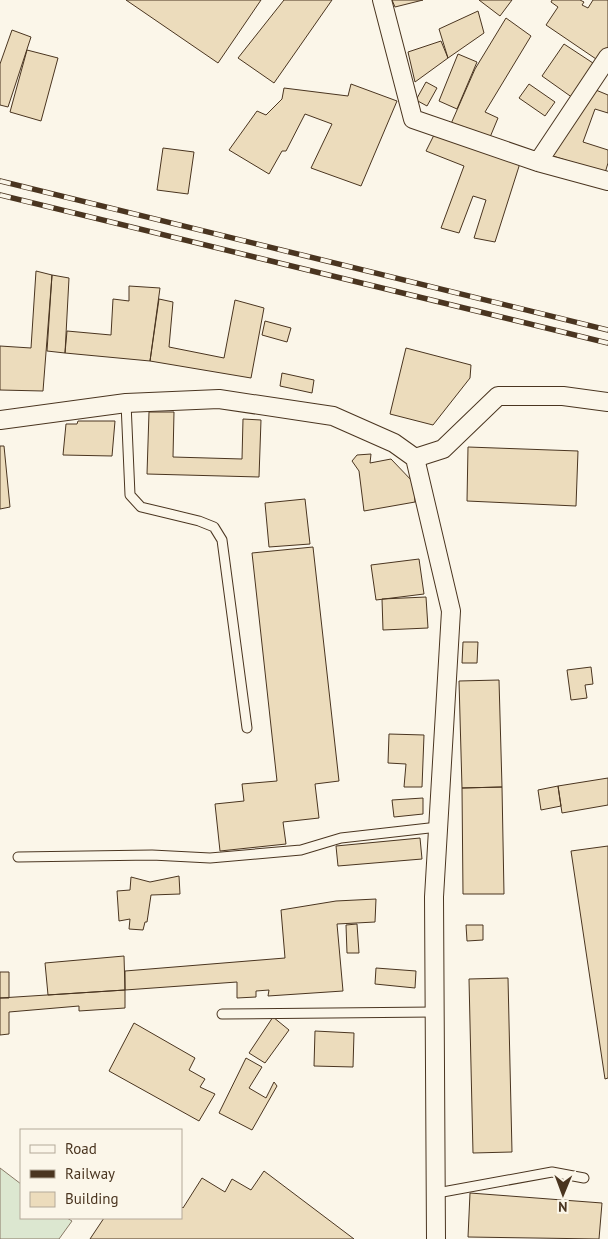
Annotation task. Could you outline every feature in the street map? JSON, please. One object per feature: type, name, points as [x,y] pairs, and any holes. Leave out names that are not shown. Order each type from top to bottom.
[{"type":"street","points":[[382,0],[413,119],[538,162],[608,180]]},
{"type":"street","points":[[538,162],[608,57]]},
{"type":"street","points":[[415,458],[443,449],[498,396],[563,396],[608,402]]},
{"type":"street","points":[[0,420],[126,403],[219,399],[333,416],[394,443],[415,458],[452,611],[434,897],[436,1239]]},
{"type":"lane","points":[[126,403],[130,494],[141,508],[198,521],[214,527],[222,540],[247,728]]},
{"type":"lane","points":[[18,858],[152,855],[210,858],[301,850],[341,838],[438,827]]},
{"type":"lane","points":[[222,1014],[434,1012]]},
{"type":"lane","points":[[437,1193],[552,1172],[584,1178]]},
{"type":"green space","points":[[0,1168],[20,1183],[20,1219],[69,1219],[72,1221],[59,1239],[0,1239]]},
{"type":"building","points":[[126,0],[261,0],[218,63]]},
{"type":"building","points":[[284,0],[332,0],[274,83],[238,58]]},
{"type":"building","points":[[392,0],[423,0],[395,7]]},
{"type":"building","points":[[479,0],[512,0],[500,16]]},
{"type":"building","points":[[552,0],[580,0],[584,2],[582,5],[588,8],[593,0],[608,0],[608,50],[599,61],[546,25],[558,7],[551,2]]},
{"type":"building","points":[[478,11],[484,33],[448,58],[439,29]]},
{"type":"building","points":[[506,18],[531,36],[485,112],[498,118],[488,142],[450,126],[475,69]]},
{"type":"building","points":[[12,30],[31,37],[8,107],[0,105],[0,64]]},
{"type":"building","points":[[441,41],[448,58],[415,82],[408,52]]},
{"type":"building","points":[[564,44],[596,65],[573,98],[542,76]]},
{"type":"building","points":[[27,50],[58,58],[41,121],[10,112]]},
{"type":"building","points":[[458,54],[477,62],[457,109],[439,101]]},
{"type":"building","points":[[426,82],[437,88],[427,106],[416,100]]},
{"type":"building","points":[[351,84],[397,101],[361,186],[311,168],[332,124],[305,114],[286,151],[282,151],[269,174],[229,150],[257,111],[266,115],[282,99],[284,88],[348,96]]},
{"type":"building","points":[[529,84],[555,102],[545,116],[519,98]]},
{"type":"building","points":[[591,88],[608,95],[608,113],[595,109],[583,142],[608,150],[608,163],[605,173],[547,154]]},
{"type":"building","points":[[434,135],[521,160],[495,242],[474,238],[486,200],[473,196],[459,233],[441,228],[464,166],[426,151]]},
{"type":"building","points":[[163,148],[194,152],[188,194],[157,190]]},
{"type":"building","points":[[36,271],[52,275],[43,391],[0,390],[0,346],[31,348]]},
{"type":"building","points":[[52,275],[69,278],[65,353],[47,351]]},
{"type":"building","points":[[129,286],[160,288],[150,361],[65,353],[67,331],[111,335],[113,299],[129,301]]},
{"type":"building","points":[[159,299],[173,302],[169,347],[224,358],[235,300],[264,308],[251,378],[150,361]]},
{"type":"building","points":[[265,321],[291,328],[287,342],[262,335]]},
{"type":"building","points":[[406,348],[471,365],[470,378],[433,425],[390,414]]},
{"type":"building","points":[[282,373],[314,380],[312,393],[280,386]]},
{"type":"building","points":[[149,412],[174,412],[173,457],[242,459],[243,419],[261,420],[259,477],[147,474]]},
{"type":"building","points":[[78,421],[115,421],[112,456],[63,455],[66,424],[77,424]]},
{"type":"building","points":[[0,446],[4,446],[10,507],[0,509]]},
{"type":"building","points":[[468,447],[578,451],[576,506],[467,501]]},
{"type":"building","points":[[371,454],[370,463],[391,459],[414,483],[415,502],[364,511],[359,471],[352,461],[357,455]]},
{"type":"building","points":[[305,499],[310,544],[269,547],[265,503]]},
{"type":"building","points":[[313,547],[339,781],[315,784],[319,818],[283,822],[286,844],[220,851],[215,804],[244,801],[242,784],[277,781],[252,553]]},
{"type":"building","points":[[419,559],[424,594],[376,600],[371,565]]},
{"type":"building","points":[[426,597],[428,628],[383,630],[382,599]]},
{"type":"building","points":[[463,642],[478,642],[477,663],[462,663]]},
{"type":"building","points":[[591,667],[593,684],[585,685],[587,698],[571,700],[567,670]]},
{"type":"building","points":[[499,680],[502,787],[462,788],[459,681]]},
{"type":"building","points":[[389,734],[424,735],[422,787],[404,787],[406,764],[388,763]]},
{"type":"building","points":[[608,778],[608,805],[562,813],[558,786]]},
{"type":"building","points":[[558,786],[561,806],[541,810],[538,790]]},
{"type":"building","points":[[502,787],[504,894],[463,894],[462,788]]},
{"type":"building","points":[[423,798],[423,814],[394,817],[392,800]]},
{"type":"building","points":[[420,838],[422,859],[338,866],[336,846]]},
{"type":"building","points":[[608,846],[608,1078],[605,1079],[571,851]]},
{"type":"building","points":[[179,876],[180,894],[151,895],[147,922],[145,922],[143,930],[129,929],[130,919],[119,921],[117,891],[130,890],[131,877],[150,882]]},
{"type":"building","points":[[376,899],[375,922],[337,924],[343,991],[268,996],[269,990],[256,991],[256,997],[237,998],[237,982],[125,990],[125,971],[285,958],[281,910],[336,901]]},
{"type":"building","points":[[357,924],[359,953],[347,953],[346,925]]},
{"type":"building","points":[[466,925],[483,925],[483,940],[467,941]]},
{"type":"building","points":[[124,956],[125,990],[48,995],[45,963]]},
{"type":"building","points":[[376,968],[416,971],[415,988],[375,984]]},
{"type":"building","points":[[0,972],[9,972],[9,998],[0,998]]},
{"type":"building","points":[[508,978],[512,1152],[473,1153],[469,979]]},
{"type":"building","points":[[125,990],[125,1008],[79,1011],[79,1006],[9,1012],[9,1034],[0,1035],[0,998]]},
{"type":"building","points":[[273,1017],[289,1030],[265,1063],[249,1053]]},
{"type":"building","points":[[134,1023],[195,1058],[189,1070],[205,1079],[200,1087],[215,1094],[199,1121],[109,1071]]},
{"type":"building","points":[[315,1031],[354,1033],[353,1067],[314,1066]]},
{"type":"building","points":[[246,1058],[262,1067],[249,1088],[266,1098],[274,1082],[277,1086],[252,1130],[219,1113]]},
{"type":"building","points":[[264,1171],[354,1239],[90,1239],[103,1219],[182,1219],[182,1207],[202,1178],[225,1192],[232,1179],[251,1190]]},
{"type":"building","points":[[470,1193],[602,1203],[599,1239],[468,1237]]},
{"type":"railway","points":[[0,181],[608,330]]},
{"type":"railway","points":[[0,195],[608,343]]}]
